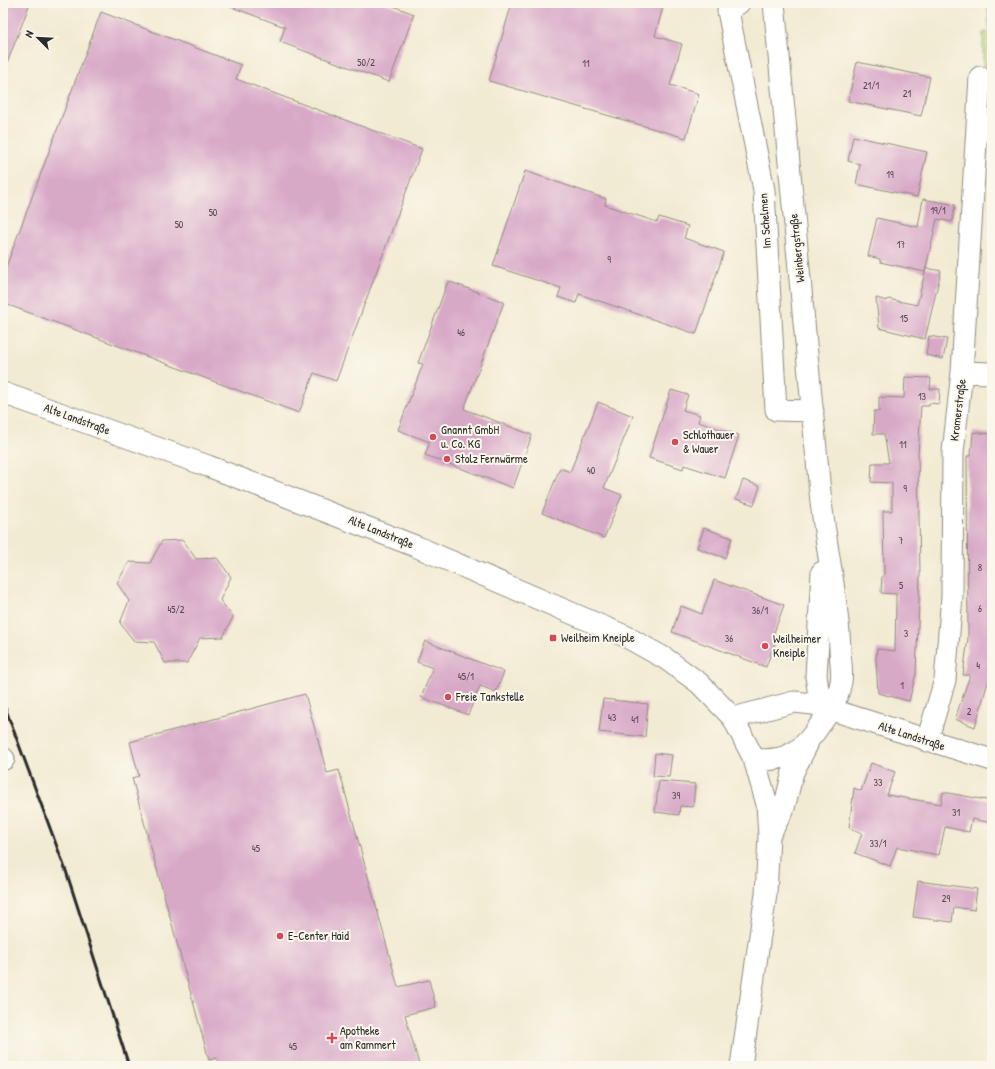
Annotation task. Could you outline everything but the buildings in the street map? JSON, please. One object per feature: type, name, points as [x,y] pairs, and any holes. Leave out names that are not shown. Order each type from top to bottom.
[{"type":"street","name":"Weinbergstraße","points":[[774,3],[823,524]]},
{"type":"street","name":"Im Schelmen","points":[[733,7],[764,190],[776,410],[813,411]]},
{"type":"street","name":"Kromerstraße","points":[[927,741],[945,680],[952,596],[952,452],[962,372],[984,129],[980,77]]},
{"type":"street","points":[[962,372],[992,373]]},
{"type":"street","name":"Alte Landstraße","points":[[3,393],[314,505],[415,546],[612,631],[666,659],[699,683],[733,718],[754,759],[767,804],[770,836]]},
{"type":"street","points":[[823,524],[816,676],[819,696],[832,709]]},
{"type":"street","points":[[741,1066],[766,894],[770,836],[784,808],[793,772],[809,740],[832,709],[841,682],[839,617],[823,524]]},
{"type":"street","points":[[794,702],[807,689],[816,676]]},
{"type":"street","name":"Alte Landstraße","points":[[733,718],[794,702],[832,709],[927,741],[992,760]]},
{"type":"street","points":[[754,759],[771,761],[788,756],[809,740]]},
{"type":"green space","points":[[988,3],[992,3],[992,76],[983,71],[983,33],[989,31]]},
{"type":"railway","points":[[3,702],[66,871],[129,1066]]},
{"type":"place","name":"Gnannt GmbH u. Co. KG","points":[[433,437]]},
{"type":"place","name":"Schlothauer & Wauer","points":[[675,442]]},
{"type":"place","name":"Stolz Fernwärme","points":[[447,459]]},
{"type":"place","name":"Weilheim Kneiple","points":[[553,638]]},
{"type":"place","name":"Weilheimer Kneiple","points":[[765,646]]},
{"type":"place","name":"Freie Tankstelle","points":[[448,697]]},
{"type":"place","name":"E-Center Haid","points":[[280,936]]},
{"type":"place","name":"Apotheke am Rammert","points":[[332,1038]]}]
